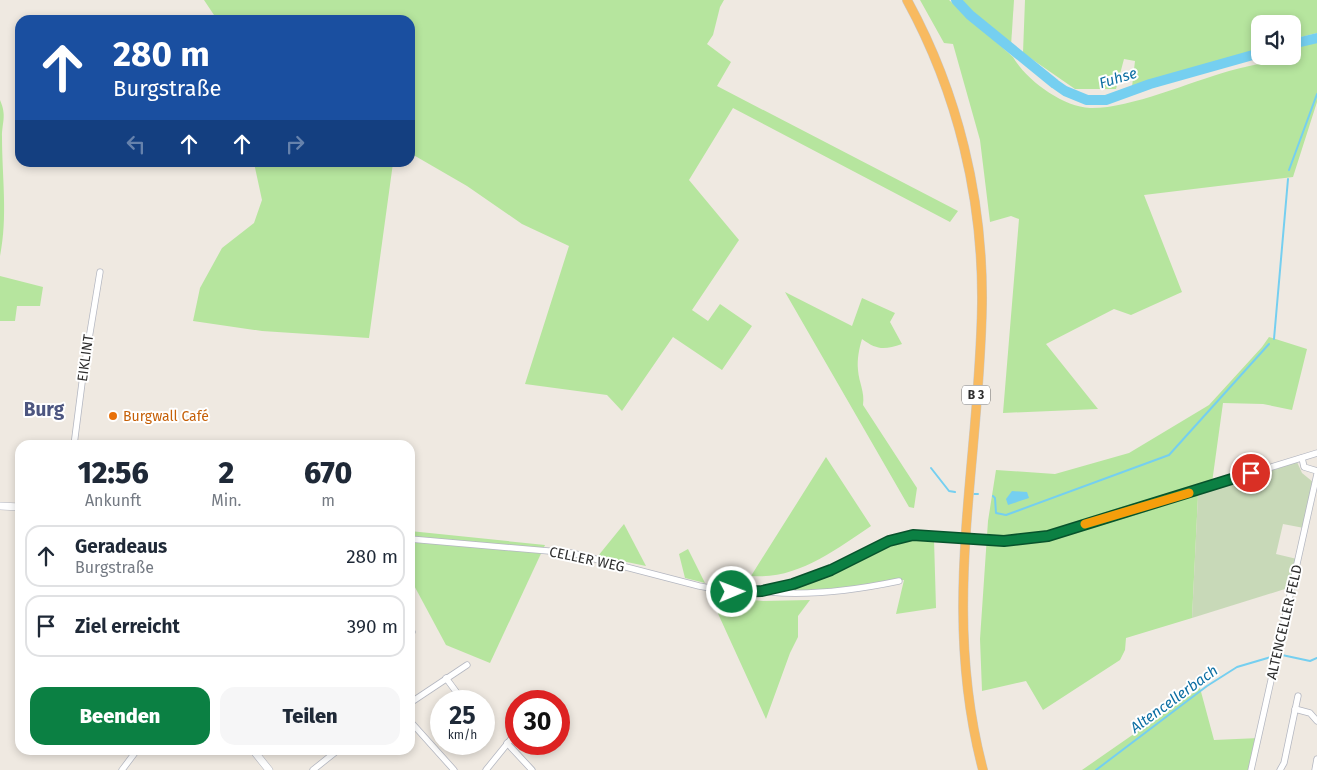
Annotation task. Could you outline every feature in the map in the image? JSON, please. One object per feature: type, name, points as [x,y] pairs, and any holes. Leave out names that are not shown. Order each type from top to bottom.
[{"type":"highway","name":"B 3","points":[[907,0],[933,54],[950,100],[963,142],[975,195],[980,246],[980,335],[961,608],[966,690],[983,770]]},
{"type":"street","name":"EIKLINT","points":[[75,440],[100,272]]},
{"type":"street","name":"CELLER WEG","points":[[762,591],[823,574],[889,541],[913,535],[991,540],[1028,539],[1048,536],[1317,453]]},
{"type":"street","name":"ALTENCELLER FELD","points":[[1251,770],[1317,472],[1304,466],[1302,458]]},
{"type":"street","points":[[0,506],[15,508]]},
{"type":"street","name":"CELLER WEG","points":[[415,539],[552,550],[732,592],[762,591],[796,594],[832,592],[899,581]]},
{"type":"street","points":[[415,699],[467,665]]},
{"type":"street","points":[[446,678],[455,690]]},
{"type":"street","points":[[1280,770],[1284,763],[1298,696]]},
{"type":"street","points":[[1295,709],[1310,713],[1317,721]]},
{"type":"street","points":[[415,726],[454,770]]},
{"type":"street","points":[[486,770],[505,746]]},
{"type":"street","points":[[122,770],[133,755]]},
{"type":"street","points":[[257,755],[269,770]]},
{"type":"street","points":[[313,770],[332,755]]},
{"type":"street","points":[[518,755],[532,770]]},
{"type":"street","points":[[1314,770],[1317,759]]},
{"type":"green space","points":[[204,0],[724,0],[720,7],[713,35],[707,44],[731,62],[717,86],[958,211],[950,222],[733,108],[689,180],[739,240],[692,310],[708,321],[720,304],[752,326],[722,370],[673,337],[622,411],[607,395],[525,384],[569,246],[522,224],[467,186],[415,156],[415,15],[214,15]]},
{"type":"green space","points":[[920,0],[949,0],[1013,57],[1027,75],[1046,91],[1068,103],[1090,108],[1141,100],[1229,71],[1254,65],[1301,65],[1301,46],[1317,42],[1317,102],[1293,177],[1144,195],[1182,292],[1131,315],[1114,309],[1046,344],[1098,409],[1003,413],[1019,219],[1011,216],[990,222],[980,140],[953,44],[944,43]]},
{"type":"green space","points":[[961,0],[1014,0],[1011,46],[976,17]]},
{"type":"green space","points":[[1025,0],[1317,0],[1317,33],[1301,37],[1301,15],[1251,15],[1251,52],[1170,74],[1132,87],[1135,61],[1124,59],[1116,89],[1075,89],[1023,53]]},
{"type":"green space","points":[[0,100],[4,115],[2,137],[4,227],[0,256]]},
{"type":"green space","points":[[255,167],[392,167],[369,338],[262,331],[193,321],[200,288],[222,248],[254,223],[262,200]]},
{"type":"green space","points":[[0,276],[43,287],[40,306],[17,306],[15,321],[0,321]]},
{"type":"green space","points":[[785,292],[852,326],[862,298],[895,313],[890,322],[902,344],[881,348],[862,339],[858,354],[858,370],[863,405],[917,488],[914,508],[909,507]]},
{"type":"green space","points":[[1269,337],[1307,349],[1292,410],[1263,404],[1223,403],[1211,490],[1198,496],[1192,618],[1126,638],[1125,650],[1120,660],[1043,710],[1026,681],[982,691],[980,639],[988,521],[996,470],[1055,474],[1129,453],[1209,405]]},
{"type":"green space","points":[[826,457],[871,526],[815,562],[784,573],[768,576],[751,576]]},
{"type":"green space","points":[[1297,462],[1302,473],[1313,482],[1304,528],[1283,524],[1276,554],[1297,559],[1292,582],[1285,589],[1192,618],[1198,495]]},
{"type":"green space","points":[[624,524],[646,566],[598,556]]},
{"type":"green space","points":[[415,532],[545,545],[490,663],[446,645],[415,587]]},
{"type":"green space","points":[[912,539],[934,539],[936,608],[896,614],[904,580],[832,590],[779,591],[817,581],[881,549]]},
{"type":"green space","points":[[688,549],[705,583],[685,578],[679,554]]},
{"type":"green space","points":[[710,596],[763,601],[810,600],[798,616],[798,637],[790,653],[766,719]]},
{"type":"green space","points":[[1200,688],[1214,740],[1259,738],[1252,770],[1082,770]]},
{"type":"water","points":[[1012,491],[1027,492],[1029,498],[1008,505],[1006,499]]},
{"type":"waterway","name":"Fuhse","points":[[956,0],[970,15],[1055,84],[1065,91],[1087,100],[1106,100],[1150,84],[1251,56]]},
{"type":"waterway","name":"Fuhse","points":[[1301,42],[1317,38]]},
{"type":"waterway","points":[[1289,170],[1317,94]]},
{"type":"waterway","points":[[1274,339],[1288,179]]},
{"type":"waterway","points":[[993,496],[995,498],[996,513],[1006,515],[1169,455],[1269,344]]},
{"type":"waterway","points":[[931,468],[949,491],[955,492]]},
{"type":"waterway","name":"Altencellerbach","points":[[1282,655],[1310,661],[1317,658]]},
{"type":"waterway","name":"Altencellerbach","points":[[1096,770],[1207,686],[1237,667],[1271,657]]},
{"type":"slow traffic","points":[[1085,524],[1189,493]]},
{"type":"place","name":"Burgwall Café","points":[[113,416]]},
{"type":"district","name":"Burg","points":[[44,409]]},
{"type":"route","points":[[732,592],[762,591],[793,584],[831,570],[889,541],[913,535],[1004,541],[1048,536],[1251,473]]}]
